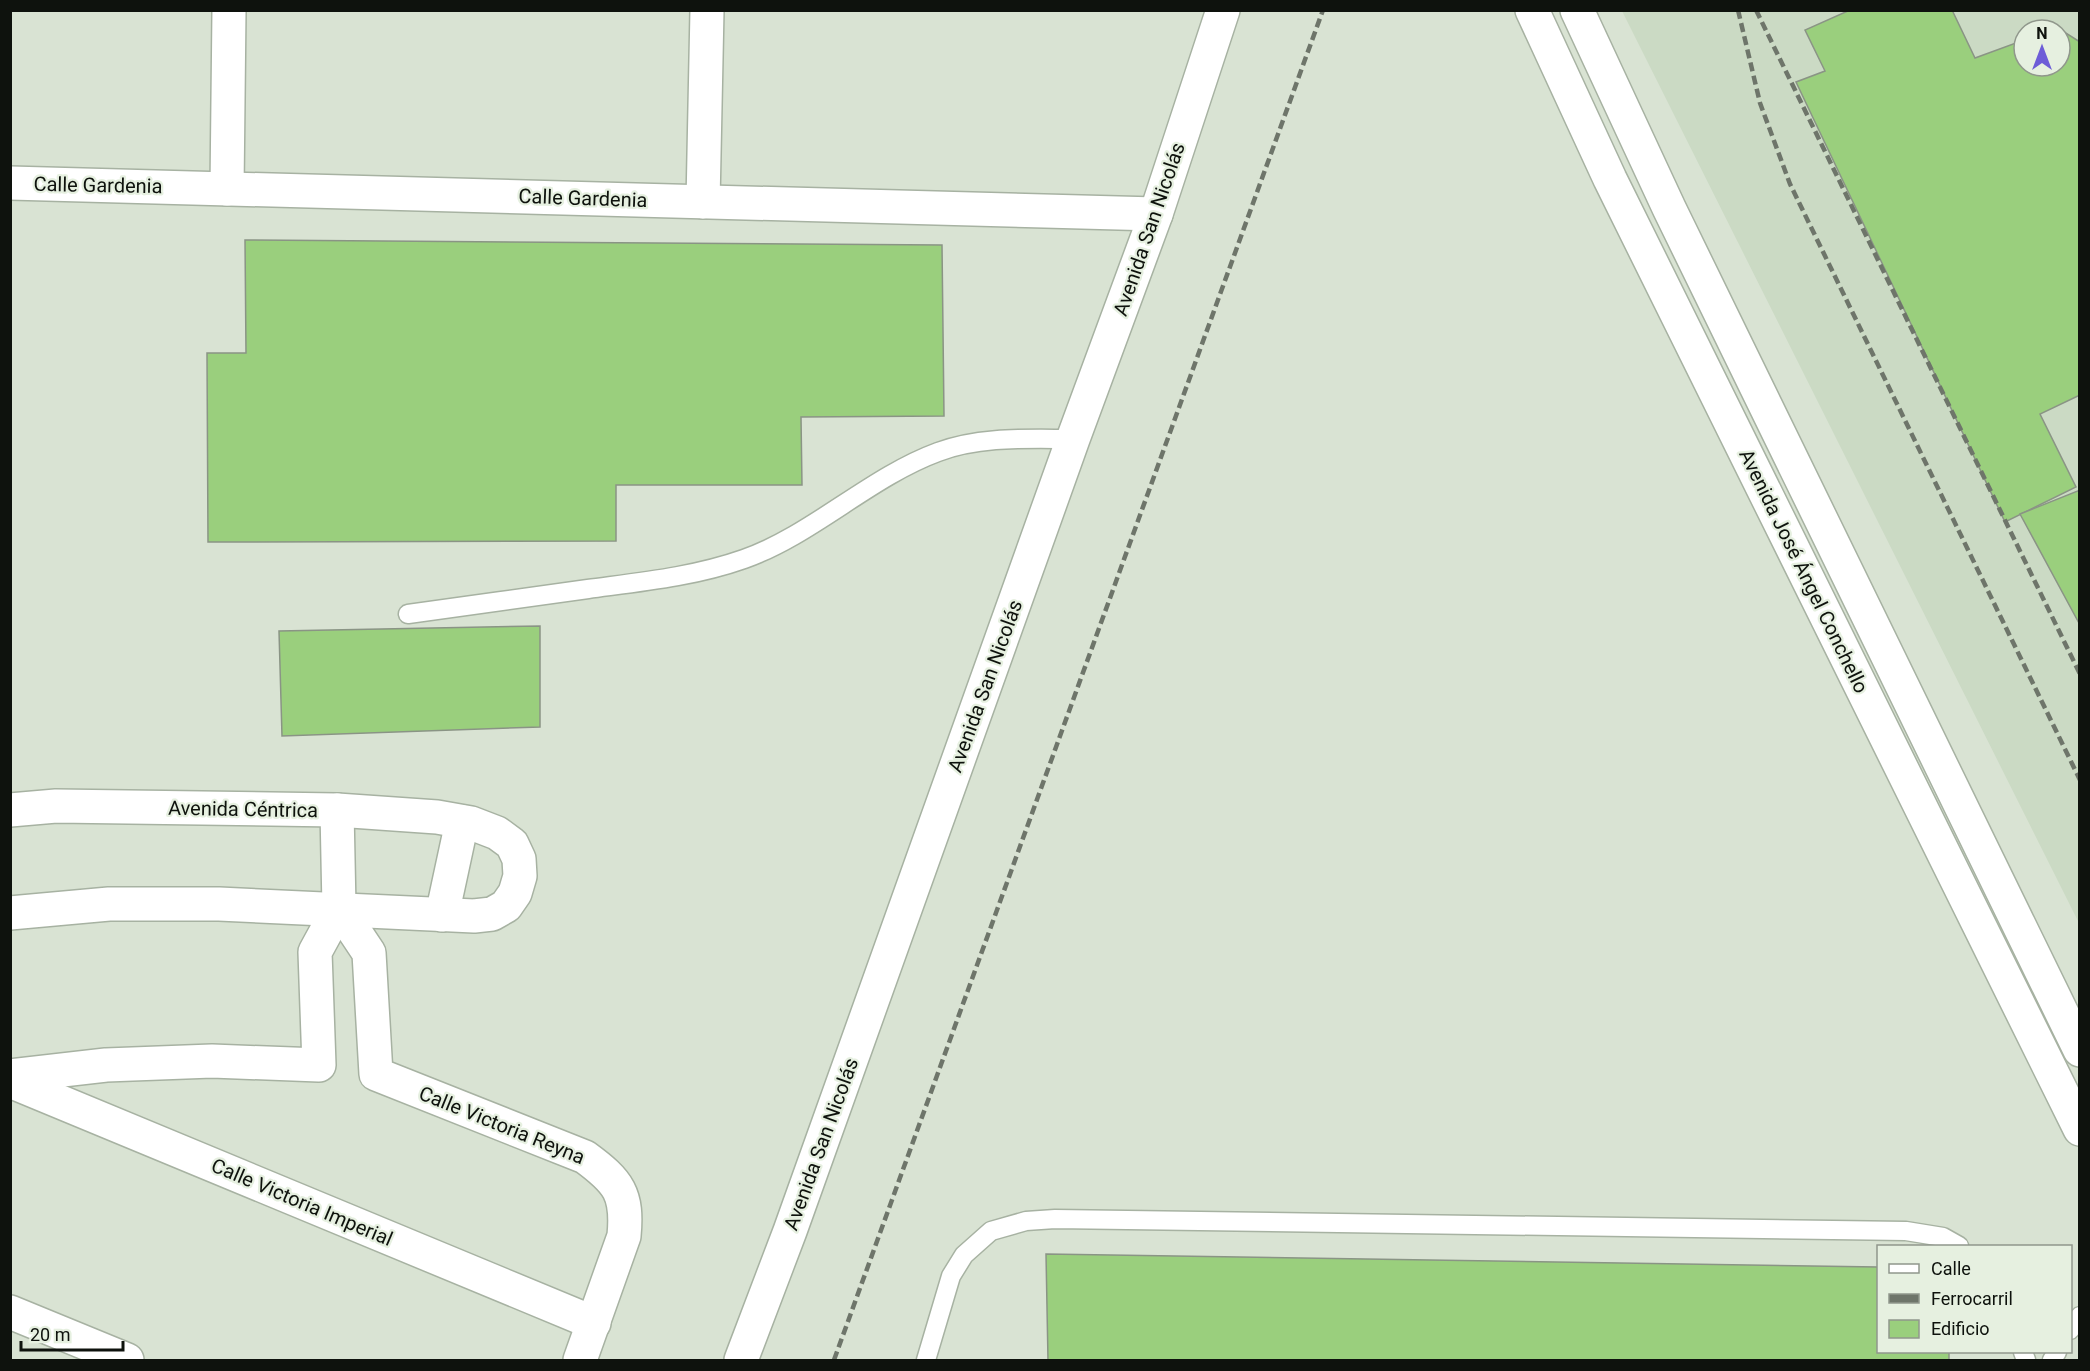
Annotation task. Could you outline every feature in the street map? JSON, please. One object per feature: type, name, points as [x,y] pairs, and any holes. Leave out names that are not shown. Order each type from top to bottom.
[{"type":"street","points":[[227,189],[229,10]]},
{"type":"street","points":[[703,202],[707,10]]},
{"type":"street","name":"Avenida San Nicolás","points":[[741,1360],[794,1221],[1073,438],[1156,214],[1223,10]]},
{"type":"street","name":"Avenida José Ángel Conchello","points":[[1532,10],[1610,178],[2079,1129]]},
{"type":"street","name":"Avenida José Ángel Conchello","points":[[1577,10],[1675,219],[2079,1050]]},
{"type":"street","name":"Calle Gardenia","points":[[10,183],[1156,214]]},
{"type":"street","name":"Avenida Céntrica","points":[[10,810],[56,806],[337,810],[339,908]]},
{"type":"street","points":[[10,913],[109,904],[219,904],[474,916],[492,914],[506,906],[515,893],[520,876],[519,859],[512,844],[497,833],[471,823],[437,817],[337,810]]},
{"type":"street","points":[[442,915],[462,822]]},
{"type":"street","points":[[10,1076],[106,1065],[212,1061],[319,1065],[315,952],[339,908]]},
{"type":"street","name":"Calle Victoria Reyna","points":[[339,908],[369,953],[376,1074],[585,1157],[616,1184],[624,1200],[624,1236],[580,1360]]},
{"type":"street","name":"Calle Victoria Imperial","points":[[10,1081],[594,1323]]},
{"type":"street","points":[[10,1312],[127,1360]]},
{"type":"lane","points":[[408,614],[663,579],[714,568],[776,545],[862,492],[939,451],[993,440],[1073,438]]},
{"type":"lane","points":[[926,1360],[951,1276],[964,1255],[991,1231],[1026,1221],[1054,1219],[1906,1231],[1943,1237],[1957,1245]]},
{"type":"shaded area","points":[[1622,11],[2079,11],[2079,923]]},
{"type":"building","points":[[1850,10],[1952,10],[1975,58],[2012,44],[2012,78],[2072,78],[2072,37],[2080,42],[2080,395],[2040,414],[2076,487],[2005,522],[1796,82],[1825,71],[1805,30]]},
{"type":"building","points":[[245,240],[942,245],[944,416],[801,417],[802,485],[616,485],[616,541],[208,542],[207,353],[246,353]]},
{"type":"building","points":[[2080,490],[2080,625],[2020,514]]},
{"type":"building","points":[[540,626],[540,727],[282,736],[279,631]]},
{"type":"building","points":[[1046,1254],[1877,1267],[1877,1353],[1949,1353],[1949,1360],[1048,1360]]},
{"type":"railway","points":[[834,1360],[1323,10]]},
{"type":"railway","points":[[1738,10],[1760,103],[1790,184],[2080,780]]},
{"type":"railway","points":[[1756,10],[2080,674]]}]
